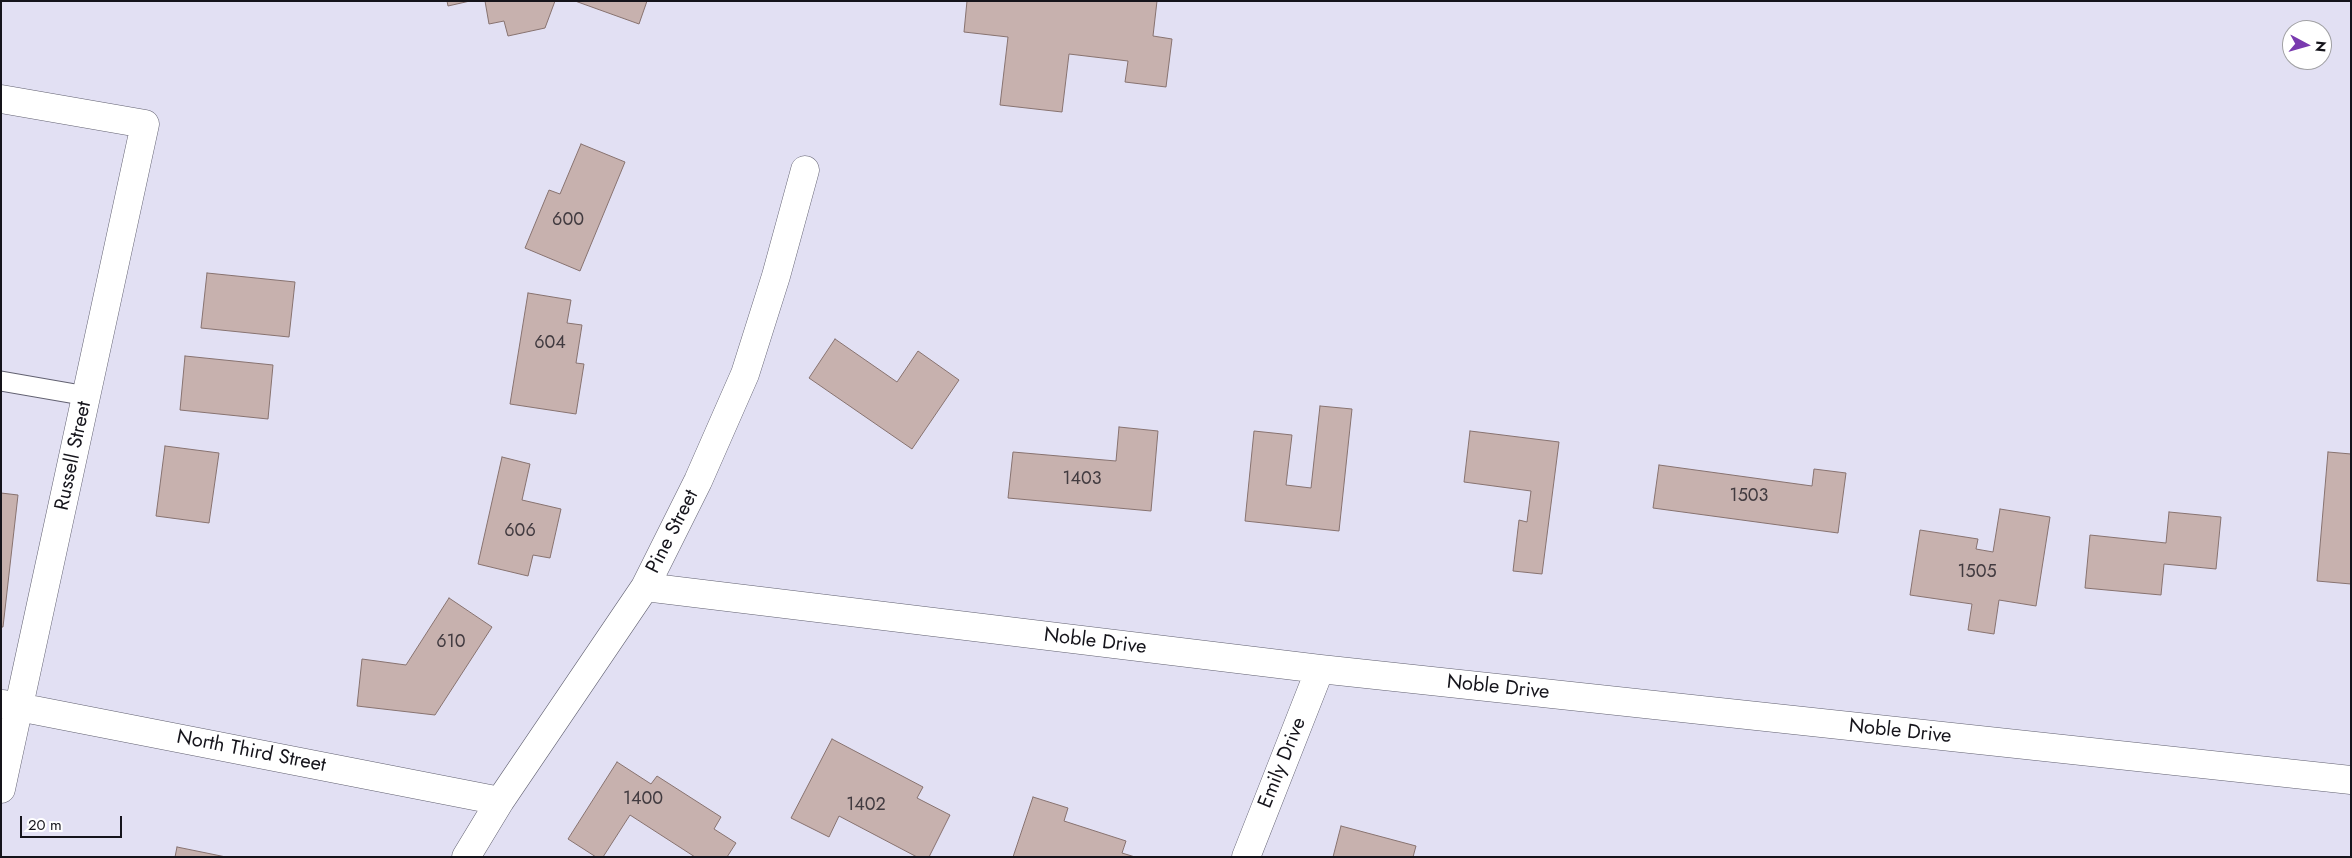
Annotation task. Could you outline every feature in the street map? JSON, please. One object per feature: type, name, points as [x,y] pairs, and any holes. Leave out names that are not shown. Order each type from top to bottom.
[{"type":"street","name":"Russell Street","points":[[1,98],[145,124],[87,396],[10,705],[1,789]]},
{"type":"street","name":"Pine Street","points":[[466,857],[500,801],[645,587],[698,481],[745,374],[774,285],[805,170]]},
{"type":"street","name":"Noble Drive","points":[[645,587],[1320,669],[2351,780]]},
{"type":"street","name":"Emily Drive","points":[[1246,857],[1320,669]]},
{"type":"street","name":"North Third Street","points":[[10,705],[500,801]]},
{"type":"lane","points":[[1,381],[87,396]]},
{"type":"building","points":[[447,1],[470,1],[448,6]]},
{"type":"building","points":[[485,1],[555,1],[545,28],[508,36],[504,21],[489,24]]},
{"type":"building","points":[[575,1],[647,1],[639,24]]},
{"type":"building","points":[[967,1],[1157,1],[1153,36],[1172,39],[1166,87],[1125,82],[1128,61],[1069,54],[1062,112],[1000,105],[1008,37],[964,32]]},
{"type":"building","points":[[581,144],[625,162],[580,271],[525,248],[549,190],[560,194]]},
{"type":"building","points":[[207,273],[295,282],[289,337],[201,328]]},
{"type":"building","points":[[528,293],[571,300],[567,323],[582,325],[576,363],[584,364],[576,414],[510,404]]},
{"type":"building","points":[[835,339],[897,382],[918,351],[959,380],[912,449],[809,378]]},
{"type":"building","points":[[185,356],[273,365],[268,419],[180,410]]},
{"type":"building","points":[[1320,406],[1352,409],[1339,531],[1245,521],[1254,431],[1292,435],[1286,485],[1311,488]]},
{"type":"building","points":[[1119,427],[1158,431],[1151,511],[1008,498],[1013,452],[1116,461]]},
{"type":"building","points":[[1470,431],[1559,442],[1542,574],[1513,571],[1519,520],[1527,522],[1531,491],[1464,482]]},
{"type":"building","points":[[165,446],[219,453],[209,523],[156,516]]},
{"type":"building","points":[[2328,452],[2351,454],[2351,584],[2317,581]]},
{"type":"building","points":[[502,457],[530,464],[522,500],[561,509],[550,558],[533,555],[528,576],[478,564]]},
{"type":"building","points":[[1659,465],[1812,486],[1814,469],[1846,473],[1838,533],[1653,508]]},
{"type":"building","points":[[1,493],[18,495],[3,627],[1,627]]},
{"type":"building","points":[[2000,509],[2050,517],[2036,606],[1999,600],[1994,634],[1968,630],[1972,604],[1910,595],[1920,530],[1978,539],[1976,549],[1993,552]]},
{"type":"building","points":[[2169,512],[2221,517],[2216,569],[2164,564],[2161,595],[2085,588],[2090,535],[2166,543]]},
{"type":"building","points":[[449,598],[492,627],[435,715],[357,706],[362,659],[406,665]]},
{"type":"building","points":[[832,739],[923,787],[917,798],[950,815],[929,857],[917,857],[839,816],[829,837],[791,818]]},
{"type":"building","points":[[617,762],[651,784],[657,776],[721,817],[714,829],[736,843],[727,857],[695,857],[630,815],[603,857],[596,857],[568,839]]},
{"type":"building","points":[[1033,797],[1068,808],[1064,821],[1126,841],[1122,853],[1135,857],[1013,857]]},
{"type":"building","points":[[1341,826],[1416,846],[1413,857],[1333,857]]},
{"type":"building","points":[[177,847],[226,857],[175,857]]}]
